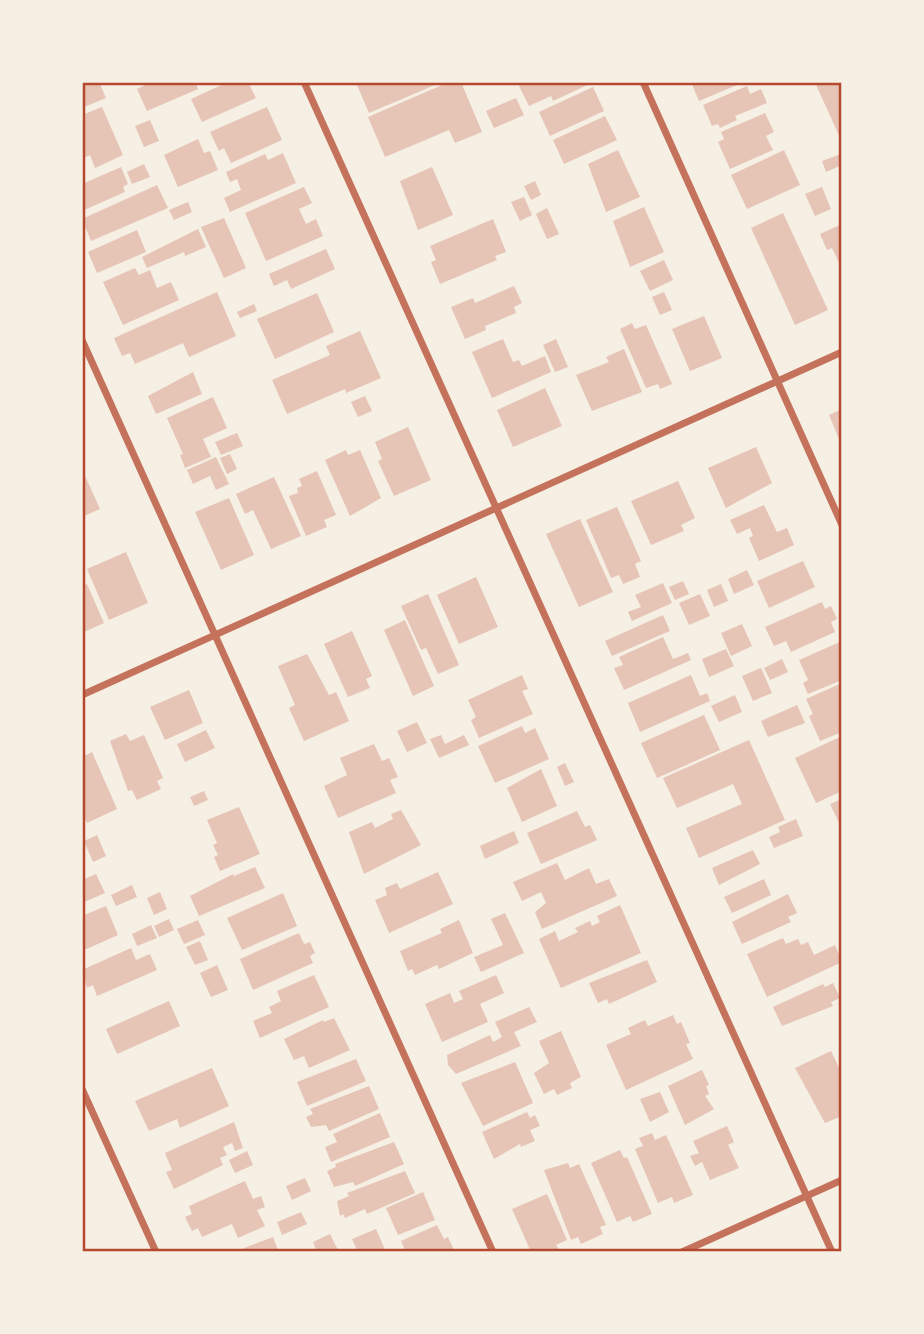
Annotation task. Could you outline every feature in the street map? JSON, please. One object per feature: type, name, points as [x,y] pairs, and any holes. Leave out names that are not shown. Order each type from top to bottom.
[{"type":"street","points":[[304,82],[832,1252]]},
{"type":"street","points":[[643,82],[842,525]]},
{"type":"street","points":[[82,340],[493,1252]]},
{"type":"street","points":[[82,695],[842,352]]},
{"type":"street","points":[[82,1089],[156,1252]]},
{"type":"street","points":[[682,1252],[842,1180]]},
{"type":"building","points":[[99,82],[106,98],[84,107],[82,111],[82,86]]},
{"type":"building","points":[[152,82],[195,82],[198,89],[147,111],[137,89]]},
{"type":"building","points":[[228,82],[248,82],[256,98],[202,122],[191,99]]},
{"type":"building","points":[[364,82],[442,82],[369,113],[357,85]]},
{"type":"building","points":[[449,82],[461,82],[482,132],[455,143],[449,130],[385,157],[368,117]]},
{"type":"building","points":[[526,82],[594,82],[553,101],[551,96],[529,106],[519,86]]},
{"type":"building","points":[[691,82],[744,82],[699,101]]},
{"type":"building","points":[[815,82],[842,82],[842,142],[817,87]]},
{"type":"building","points":[[747,86],[750,94],[761,89],[767,103],[735,116],[737,120],[720,128],[718,124],[712,126],[703,105]]},
{"type":"building","points":[[593,87],[604,111],[550,136],[539,112]]},
{"type":"building","points":[[516,98],[524,115],[494,128],[486,111]]},
{"type":"building","points":[[102,107],[123,155],[95,168],[90,155],[82,159],[82,115]]},
{"type":"building","points":[[267,107],[282,140],[231,163],[224,148],[219,151],[210,132]]},
{"type":"building","points":[[765,113],[774,132],[766,136],[773,150],[730,169],[718,142],[724,139],[721,132]]},
{"type":"building","points":[[605,116],[617,140],[564,164],[553,140]]},
{"type":"building","points":[[150,120],[159,141],[144,147],[135,126]]},
{"type":"building","points":[[198,139],[204,153],[210,151],[218,170],[178,187],[164,155]]},
{"type":"building","points":[[618,150],[640,197],[606,212],[588,164]]},
{"type":"building","points":[[784,150],[800,185],[747,209],[731,175]]},
{"type":"building","points":[[283,153],[296,183],[230,212],[224,198],[241,190],[237,179],[230,182],[226,172],[265,154],[268,160]]},
{"type":"building","points":[[841,154],[842,165],[826,172],[822,161]]},
{"type":"building","points":[[144,164],[150,177],[132,184],[127,172]]},
{"type":"building","points":[[121,167],[128,184],[123,187],[125,192],[82,211],[82,184]]},
{"type":"building","points":[[432,167],[453,215],[418,230],[400,181]]},
{"type":"building","points":[[535,181],[541,195],[531,200],[524,186]]},
{"type":"building","points":[[157,185],[168,208],[91,241],[82,219]]},
{"type":"building","points":[[304,187],[312,203],[299,209],[306,224],[316,219],[323,236],[266,261],[245,213]]},
{"type":"building","points":[[822,187],[831,209],[815,216],[805,194]]},
{"type":"building","points":[[524,197],[532,215],[520,221],[511,202]]},
{"type":"building","points":[[188,202],[192,212],[174,220],[169,210]]},
{"type":"building","points":[[644,207],[664,252],[630,267],[613,221]]},
{"type":"building","points":[[547,208],[559,234],[547,239],[536,214]]},
{"type":"building","points":[[783,213],[828,310],[795,325],[751,228]]},
{"type":"building","points":[[224,218],[246,268],[224,278],[201,227]]},
{"type":"building","points":[[493,219],[506,252],[495,256],[497,260],[440,284],[431,262],[436,260],[430,246]]},
{"type":"building","points":[[842,224],[842,269],[832,248],[827,250],[820,234]]},
{"type":"building","points":[[198,229],[206,247],[185,256],[184,252],[147,268],[142,257]]},
{"type":"building","points":[[137,230],[146,252],[97,273],[88,252]]},
{"type":"building","points":[[326,249],[335,269],[291,289],[287,280],[274,286],[269,274]]},
{"type":"building","points":[[664,260],[673,280],[650,291],[640,271]]},
{"type":"building","points":[[135,268],[139,275],[150,270],[157,288],[171,282],[179,300],[123,325],[103,282]]},
{"type":"building","points":[[514,286],[522,303],[514,307],[516,313],[485,326],[486,330],[465,339],[451,307],[473,298],[475,303]]},
{"type":"building","points":[[217,292],[236,336],[189,357],[183,343],[135,364],[130,353],[122,356],[114,338]]},
{"type":"building","points":[[664,292],[672,310],[660,315],[652,297]]},
{"type":"building","points":[[317,293],[334,332],[275,359],[257,319]]},
{"type":"building","points":[[254,304],[257,311],[240,318],[237,312]]},
{"type":"building","points":[[704,316],[722,358],[690,371],[672,329]]},
{"type":"building","points":[[632,323],[635,329],[646,325],[672,384],[660,389],[658,384],[646,388],[620,329]]},
{"type":"building","points":[[360,331],[381,378],[346,393],[345,389],[287,414],[272,380],[330,355],[326,346]]},
{"type":"building","points":[[503,339],[513,362],[519,360],[522,366],[545,356],[551,372],[492,398],[472,352]]},
{"type":"building","points":[[556,339],[568,367],[555,372],[543,345]]},
{"type":"building","points":[[624,349],[642,392],[592,411],[576,375],[609,362],[606,357]]},
{"type":"building","points":[[193,372],[202,394],[156,414],[148,396]]},
{"type":"building","points":[[545,388],[562,426],[513,447],[497,410]]},
{"type":"building","points":[[365,396],[372,411],[358,417],[351,402]]},
{"type":"building","points":[[213,397],[227,428],[203,439],[211,457],[185,468],[180,455],[183,454],[167,418]]},
{"type":"building","points":[[842,409],[842,446],[829,415]]},
{"type":"building","points":[[408,427],[431,480],[394,496],[378,461],[382,459],[375,442]]},
{"type":"building","points":[[237,433],[243,446],[221,455],[215,442]]},
{"type":"building","points":[[756,447],[772,483],[726,508],[708,468]]},
{"type":"building","points":[[346,450],[348,455],[360,450],[381,498],[350,516],[325,460]]},
{"type":"building","points":[[230,454],[237,469],[227,474],[220,458]]},
{"type":"building","points":[[216,457],[229,484],[216,490],[210,476],[193,484],[187,470]]},
{"type":"building","points":[[82,469],[100,509],[82,517]]},
{"type":"building","points":[[317,471],[336,515],[324,520],[327,527],[306,536],[289,496],[298,493],[297,488],[302,486],[299,479]]},
{"type":"building","points":[[274,477],[301,536],[271,549],[253,510],[245,514],[236,494]]},
{"type":"building","points":[[678,481],[695,518],[681,525],[684,531],[651,545],[631,501]]},
{"type":"building","points":[[229,498],[254,555],[221,570],[195,512]]},
{"type":"building","points":[[764,505],[777,532],[787,528],[794,545],[759,561],[749,538],[753,536],[750,528],[737,534],[730,520]]},
{"type":"building","points":[[617,507],[641,561],[635,564],[640,577],[623,584],[619,575],[611,578],[586,520]]},
{"type":"building","points":[[580,519],[613,592],[579,607],[546,534]]},
{"type":"building","points":[[126,552],[148,603],[109,620],[87,569]]},
{"type":"building","points":[[803,561],[815,587],[769,608],[757,581]]},
{"type":"building","points":[[747,570],[754,585],[734,594],[728,579]]},
{"type":"building","points":[[476,577],[498,627],[459,644],[437,595]]},
{"type":"building","points":[[683,581],[689,594],[675,600],[669,587]]},
{"type":"building","points":[[663,583],[672,603],[632,621],[628,612],[641,607],[635,595]]},
{"type":"building","points":[[87,584],[104,623],[82,633],[82,586]]},
{"type":"building","points":[[721,584],[728,601],[714,607],[707,590]]},
{"type":"building","points":[[428,594],[459,665],[438,674],[426,648],[421,650],[401,606]]},
{"type":"building","points":[[700,594],[710,616],[689,625],[679,603]]},
{"type":"building","points":[[822,602],[825,609],[831,606],[837,619],[831,622],[835,632],[791,652],[786,641],[774,646],[765,627]]},
{"type":"building","points":[[663,615],[670,631],[612,656],[605,641]]},
{"type":"building","points":[[405,620],[434,686],[413,696],[384,630]]},
{"type":"building","points":[[742,624],[752,646],[731,656],[721,633]]},
{"type":"building","points":[[352,631],[372,676],[366,679],[370,688],[348,697],[324,644]]},
{"type":"building","points":[[663,637],[673,659],[688,653],[691,660],[624,690],[614,668],[623,665],[619,657]]},
{"type":"building","points":[[842,641],[842,680],[808,694],[803,683],[808,680],[799,660]]},
{"type":"building","points":[[726,649],[734,666],[709,677],[702,659]]},
{"type":"building","points":[[307,654],[329,695],[336,692],[349,721],[304,741],[289,708],[295,705],[278,666]]},
{"type":"building","points":[[782,659],[788,672],[770,680],[764,668]]},
{"type":"building","points":[[761,668],[772,693],[753,701],[742,676]]},
{"type":"building","points":[[522,675],[528,689],[522,691],[533,714],[479,738],[471,720],[476,717],[468,700]]},
{"type":"building","points":[[691,675],[700,696],[707,693],[710,701],[640,732],[628,703]]},
{"type":"building","points":[[842,683],[842,732],[820,741],[809,716],[813,714],[806,699]]},
{"type":"building","points":[[189,690],[203,723],[165,740],[150,707]]},
{"type":"building","points":[[735,695],[742,712],[719,722],[711,706]]},
{"type":"building","points":[[797,705],[805,723],[768,737],[761,721]]},
{"type":"building","points":[[704,715],[720,750],[657,778],[641,743]]},
{"type":"building","points":[[417,722],[427,743],[407,752],[397,731]]},
{"type":"building","points":[[522,726],[525,733],[535,728],[549,759],[495,783],[478,746]]},
{"type":"building","points":[[206,730],[215,748],[185,762],[177,744]]},
{"type":"building","points":[[126,734],[130,741],[144,735],[163,778],[157,781],[161,789],[137,800],[132,790],[128,791],[110,741]]},
{"type":"building","points":[[441,735],[445,744],[464,735],[469,745],[439,758],[430,739]]},
{"type":"building","points":[[842,736],[842,791],[816,803],[795,758]]},
{"type":"building","points":[[749,740],[785,820],[699,858],[686,828],[742,804],[733,784],[677,808],[663,778]]},
{"type":"building","points":[[374,744],[382,761],[389,758],[398,777],[390,780],[396,793],[338,818],[324,786],[347,775],[340,758]]},
{"type":"building","points":[[92,752],[117,809],[87,823],[82,812],[82,757]]},
{"type":"building","points":[[565,763],[574,782],[565,786],[557,767]]},
{"type":"building","points":[[541,769],[557,806],[522,822],[507,788]]},
{"type":"building","points":[[204,791],[208,800],[194,806],[190,797]]},
{"type":"building","points":[[842,799],[842,829],[830,804]]},
{"type":"building","points":[[239,807],[260,854],[220,871],[214,857],[218,855],[213,845],[217,843],[207,820]]},
{"type":"building","points":[[401,810],[421,845],[364,874],[349,832],[372,822],[375,828],[393,819],[391,814]]},
{"type":"building","points":[[577,811],[585,827],[590,825],[597,840],[541,864],[527,833]]},
{"type":"building","points":[[796,819],[803,836],[774,848],[769,837],[780,832],[778,827]]},
{"type":"building","points":[[514,831],[519,843],[485,859],[480,846]]},
{"type":"building","points":[[97,835],[106,856],[93,862],[84,841]]},
{"type":"building","points":[[753,850],[760,864],[719,885],[712,868]]},
{"type":"building","points":[[557,863],[565,880],[589,868],[596,884],[609,879],[617,896],[542,929],[535,912],[546,903],[541,892],[522,901],[513,882]]},
{"type":"building","points":[[255,867],[265,888],[199,916],[190,896],[233,874],[234,876]]},
{"type":"building","points":[[438,872],[453,904],[389,933],[375,900],[387,895],[385,888],[397,883],[400,889]]},
{"type":"building","points":[[96,874],[105,893],[82,903],[82,880]]},
{"type":"building","points":[[764,879],[771,895],[732,913],[724,897]]},
{"type":"building","points":[[132,885],[137,897],[116,906],[111,895]]},
{"type":"building","points":[[160,892],[167,909],[154,915],[147,898]]},
{"type":"building","points":[[283,893],[297,926],[242,950],[227,918]]},
{"type":"building","points":[[788,894],[797,913],[788,917],[791,922],[742,944],[732,922]]},
{"type":"building","points":[[620,905],[641,953],[561,988],[539,939],[555,931],[559,941],[578,932],[575,928],[590,921],[592,926],[600,922],[597,916]]},
{"type":"building","points":[[106,906],[118,935],[82,951],[82,916]]},
{"type":"building","points":[[505,913],[524,953],[481,972],[474,957],[503,945],[491,919]]},
{"type":"building","points":[[169,919],[174,930],[159,937],[154,926]]},
{"type":"building","points":[[198,920],[205,935],[184,944],[177,929]]},
{"type":"building","points":[[459,920],[473,953],[439,969],[437,965],[415,975],[412,969],[408,971],[400,951],[442,933],[440,929]]},
{"type":"building","points":[[151,925],[157,938],[137,946],[132,934]]},
{"type":"building","points":[[299,933],[304,944],[310,942],[315,953],[310,956],[313,963],[253,990],[240,959]]},
{"type":"building","points":[[783,938],[786,944],[798,939],[801,945],[808,942],[814,955],[835,945],[842,962],[767,997],[747,954]]},
{"type":"building","points":[[200,941],[208,960],[195,965],[186,947]]},
{"type":"building","points":[[131,948],[136,960],[150,954],[157,970],[97,996],[93,985],[87,988],[82,970]]},
{"type":"building","points":[[647,960],[657,982],[609,1004],[607,999],[598,1003],[589,983]]},
{"type":"building","points":[[217,965],[228,990],[211,997],[200,973]]},
{"type":"building","points":[[314,975],[329,1007],[260,1038],[253,1021],[272,1013],[269,1007],[281,1001],[277,991]]},
{"type":"building","points":[[496,975],[504,993],[480,1004],[488,1022],[442,1042],[425,1004],[450,993],[454,1003],[463,999],[459,991]]},
{"type":"building","points":[[833,983],[840,998],[831,1002],[833,1006],[782,1026],[773,1007],[823,984],[825,987]]},
{"type":"building","points":[[169,1001],[180,1026],[117,1054],[106,1029]]},
{"type":"building","points":[[529,1007],[537,1022],[514,1032],[521,1046],[456,1074],[448,1065],[447,1055],[490,1035],[493,1042],[502,1037],[495,1022]]},
{"type":"building","points":[[673,1015],[677,1024],[681,1022],[693,1059],[626,1090],[606,1045],[631,1034],[628,1028],[645,1020],[648,1026]]},
{"type":"building","points":[[334,1018],[350,1050],[309,1068],[304,1056],[294,1060],[284,1039],[323,1020],[324,1022]]},
{"type":"building","points":[[561,1031],[581,1077],[570,1083],[572,1088],[557,1095],[554,1089],[544,1094],[534,1073],[549,1063],[539,1041]]},
{"type":"building","points":[[831,1051],[842,1074],[842,1116],[825,1123],[795,1068]]},
{"type":"building","points":[[356,1059],[366,1081],[307,1106],[297,1082]]},
{"type":"building","points":[[515,1062],[533,1103],[483,1126],[461,1083]]},
{"type":"building","points":[[212,1068],[229,1106],[180,1128],[177,1119],[149,1131],[135,1101]]},
{"type":"building","points":[[702,1070],[709,1085],[706,1086],[709,1094],[705,1096],[714,1109],[685,1125],[668,1086]]},
{"type":"building","points":[[369,1086],[379,1109],[329,1131],[326,1125],[311,1127],[306,1117],[313,1114],[310,1109]]},
{"type":"building","points":[[660,1092],[669,1112],[650,1122],[640,1099]]},
{"type":"building","points":[[527,1112],[530,1118],[535,1115],[540,1126],[530,1130],[535,1141],[521,1147],[520,1144],[494,1159],[482,1132]]},
{"type":"building","points":[[380,1113],[390,1137],[331,1162],[325,1147],[337,1142],[333,1134]]},
{"type":"building","points":[[234,1122],[243,1148],[235,1151],[232,1143],[223,1147],[227,1155],[220,1158],[223,1165],[174,1189],[166,1172],[172,1170],[165,1153]]},
{"type":"building","points":[[727,1126],[734,1142],[728,1145],[739,1168],[710,1180],[702,1162],[695,1166],[690,1156],[699,1153],[693,1141]]},
{"type":"building","points":[[652,1133],[655,1140],[666,1135],[693,1195],[674,1203],[672,1197],[658,1203],[635,1149],[643,1146],[639,1138]]},
{"type":"building","points":[[394,1142],[404,1164],[355,1186],[353,1182],[334,1187],[327,1171],[336,1167],[335,1164]]},
{"type":"building","points":[[620,1150],[624,1158],[627,1157],[652,1214],[633,1222],[630,1216],[617,1222],[591,1163]]},
{"type":"building","points":[[247,1151],[253,1165],[235,1173],[229,1160]]},
{"type":"building","points":[[568,1163],[570,1168],[579,1164],[606,1225],[600,1227],[603,1234],[581,1244],[578,1237],[571,1240],[544,1170]]},
{"type":"building","points":[[405,1171],[415,1193],[367,1214],[365,1209],[345,1218],[343,1214],[340,1216],[337,1201],[349,1196],[347,1193]]},
{"type":"building","points":[[305,1178],[311,1191],[292,1200],[286,1186]]},
{"type":"building","points":[[245,1181],[253,1199],[261,1196],[265,1207],[257,1210],[265,1226],[238,1238],[232,1224],[202,1237],[198,1228],[192,1231],[185,1217],[192,1214],[189,1206]]},
{"type":"building","points":[[423,1192],[435,1220],[398,1235],[386,1208]]},
{"type":"building","points":[[547,1194],[567,1240],[556,1245],[559,1250],[556,1252],[531,1252],[512,1209]]},
{"type":"building","points":[[301,1212],[307,1224],[282,1235],[277,1222]]},
{"type":"building","points":[[437,1225],[444,1239],[448,1237],[454,1250],[406,1252],[401,1241]]},
{"type":"building","points":[[376,1229],[386,1252],[358,1252],[352,1239]]},
{"type":"building","points":[[330,1234],[338,1250],[317,1252],[313,1242]]},
{"type":"building","points":[[273,1237],[278,1250],[273,1252],[234,1252]]}]
